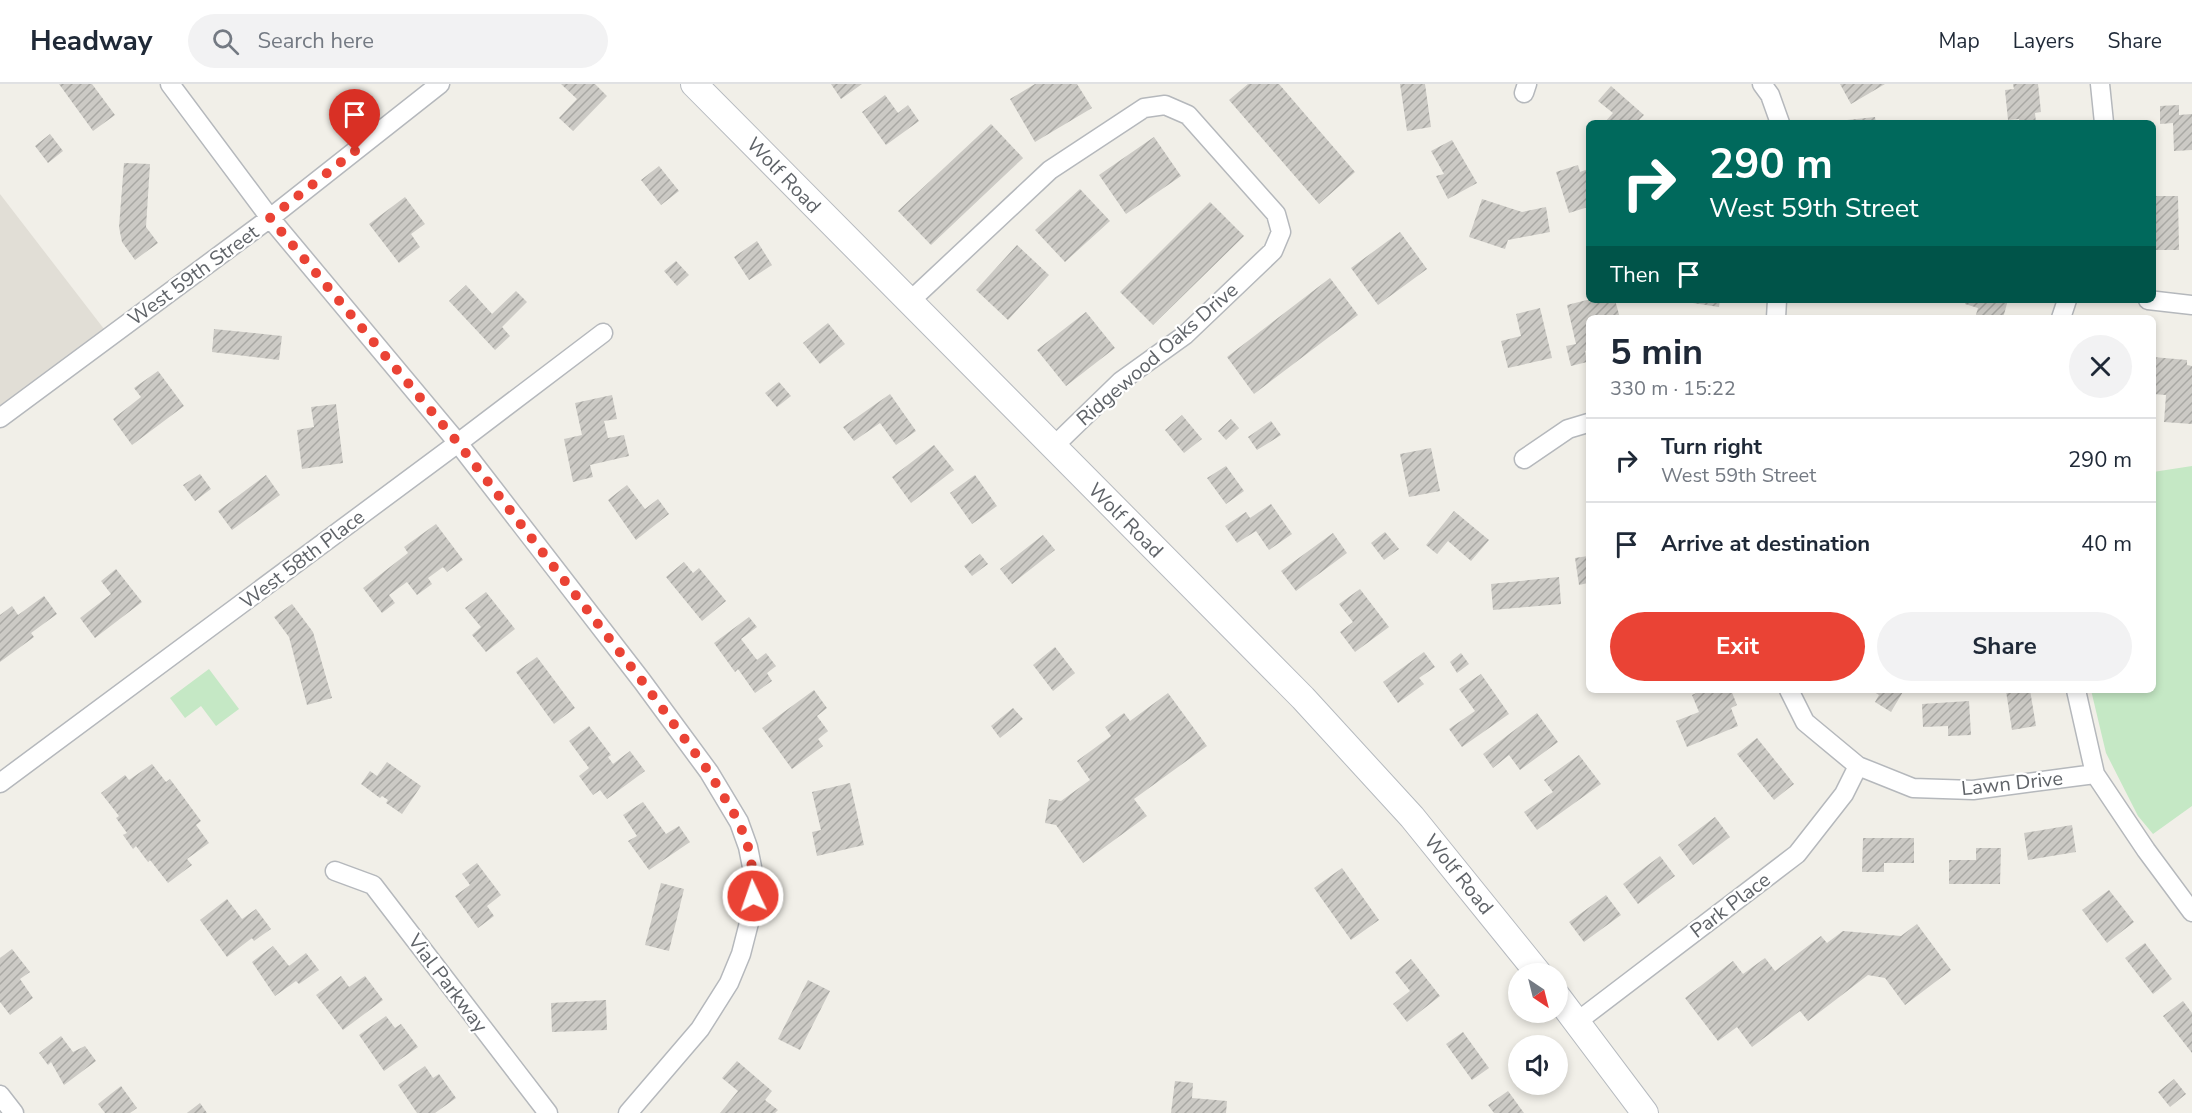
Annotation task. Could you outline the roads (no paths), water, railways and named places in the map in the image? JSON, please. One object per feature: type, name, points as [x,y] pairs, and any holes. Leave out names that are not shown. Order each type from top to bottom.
[{"type":"main road","name":"Wolf Road","points":[[694,84],[1303,698],[1412,817],[1530,963]]},
{"type":"main road","points":[[1568,1009],[1645,1113]]},
{"type":"street","points":[[170,84],[270,218],[458,443],[642,681],[709,772],[739,822],[752,867],[753,896],[741,954],[729,983],[700,1029],[628,1113]]},
{"type":"street","name":"West 59th Street","points":[[0,418],[270,218],[440,84]]},
{"type":"street","points":[[1762,84],[1770,95],[1779,120]]},
{"type":"street","points":[[2100,84],[2104,120]]},
{"type":"street","name":"Ridgewood Oaks Drive","points":[[909,302],[1050,170],[1144,108],[1165,105],[1188,115],[1276,214],[1281,232],[1273,251],[1185,335],[1120,381],[1053,447]]},
{"type":"street","points":[[2156,301],[2192,304]]},
{"type":"street","name":"West 58th Place","points":[[0,783],[603,333]]},
{"type":"street","points":[[1524,459],[1568,429],[1586,424]]},
{"type":"street","name":"Lawn Drive","points":[[1790,693],[1805,723],[1858,766],[1913,788],[1973,790],[2095,774]]},
{"type":"street","points":[[2077,693],[2095,774],[2145,850],[2192,912]]},
{"type":"street","name":"Park Place","points":[[1578,1021],[1797,854],[1844,795],[1858,766]]},
{"type":"street","name":"Vial Parkway","points":[[335,871],[373,885],[548,1113]]},
{"type":"street","points":[[0,1095],[14,1113]]}]
